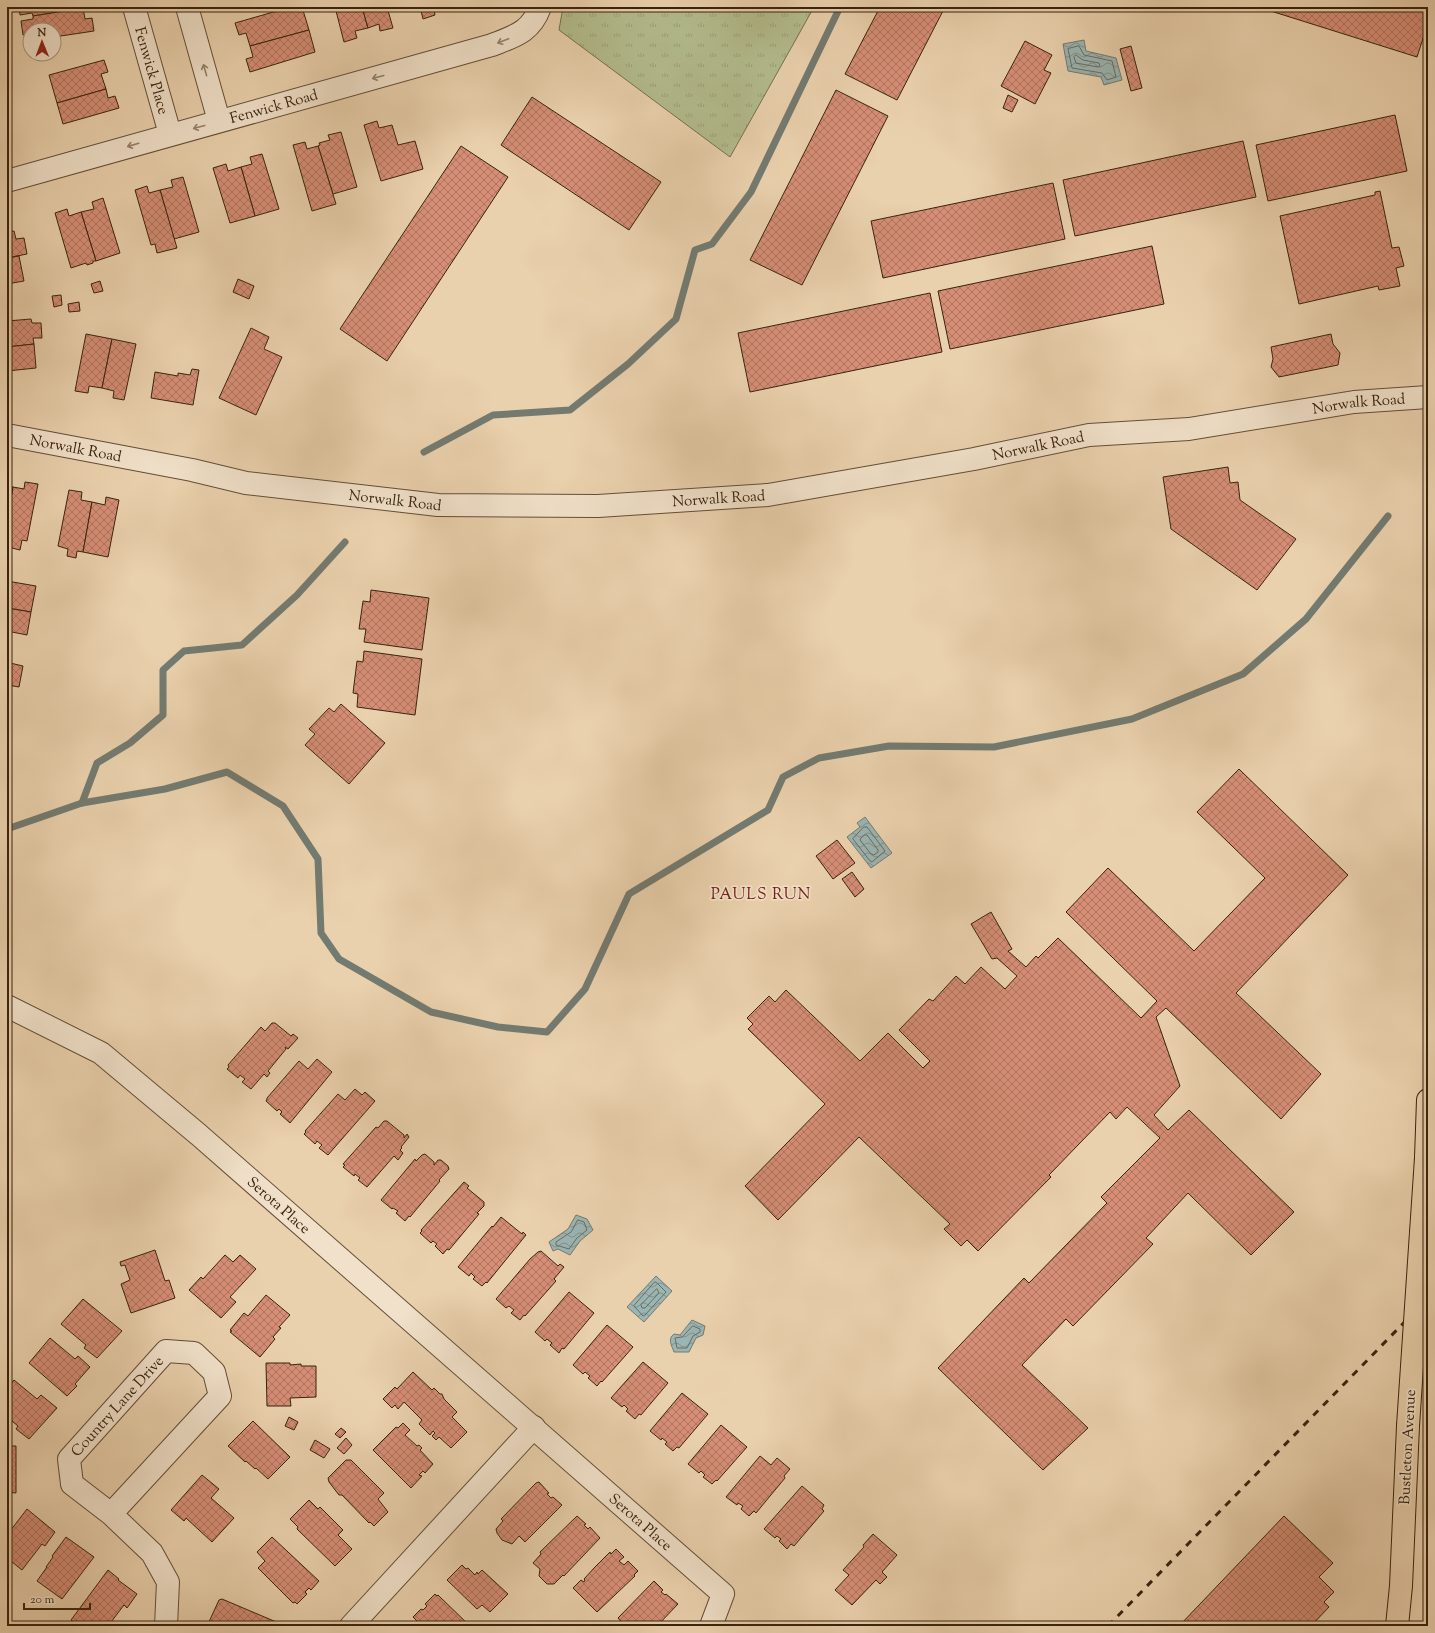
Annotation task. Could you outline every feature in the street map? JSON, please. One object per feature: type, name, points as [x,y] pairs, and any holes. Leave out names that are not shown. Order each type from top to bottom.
[{"type":"main road","name":"Bustleton Avenue","points":[[1397,1626],[1401,1586],[1408,1426],[1426,1158],[1428,1100]]},
{"type":"street","name":"Fenwick Place","points":[[134,7],[170,134]]},
{"type":"street","points":[[187,7],[219,121]]},
{"type":"street","name":"Fenwick Road","points":[[7,181],[170,134],[492,45],[517,35],[528,28],[538,14]]},
{"type":"street","name":"Norwalk Road","points":[[7,435],[192,470],[246,483],[276,487],[438,505],[598,506],[768,495],[974,459],[1089,435],[1189,429],[1354,402],[1428,397]]},
{"type":"street","name":"Serota Place","points":[[7,1006],[101,1053],[199,1135],[534,1427],[723,1594],[711,1626]]},
{"type":"street","name":"Country Lane Drive","points":[[111,1514],[220,1396],[214,1372],[194,1353],[166,1351],[69,1459],[72,1484],[111,1514],[152,1553],[168,1582],[166,1626]]},
{"type":"street","points":[[351,1626],[534,1427]]},
{"type":"green space","points":[[563,7],[814,7],[730,157],[559,30]]},
{"type":"water","points":[[1084,40],[1086,51],[1116,58],[1122,80],[1104,85],[1101,77],[1068,71],[1063,44]]},
{"type":"water","points":[[865,817],[892,853],[871,868],[847,837],[860,827],[857,823]]},
{"type":"water","points":[[576,1215],[587,1219],[593,1230],[580,1241],[570,1255],[558,1249],[553,1251],[549,1242],[568,1229]]},
{"type":"water","points":[[656,1276],[672,1291],[644,1322],[627,1307]]},
{"type":"water","points":[[692,1320],[705,1326],[703,1335],[696,1338],[689,1352],[674,1352],[671,1343],[672,1336],[674,1334],[680,1335]]},
{"type":"building","points":[[19,7],[83,8],[33,16],[32,13],[20,15]]},
{"type":"building","points":[[291,7],[302,7],[309,30],[250,46],[246,33],[239,35],[235,23]]},
{"type":"building","points":[[335,7],[362,7],[368,28],[355,31],[357,38],[344,42]]},
{"type":"building","points":[[362,7],[387,7],[393,28],[380,31],[379,24],[368,28]]},
{"type":"building","points":[[420,7],[440,7],[434,9],[435,15],[423,19]]},
{"type":"building","points":[[880,7],[945,7],[897,100],[845,74]]},
{"type":"building","points":[[1258,7],[1428,7],[1428,23],[1417,57]]},
{"type":"building","points":[[83,8],[85,19],[92,18],[94,31],[62,36],[62,22],[22,22],[22,28],[21,21],[33,19],[33,16]]},
{"type":"building","points":[[309,30],[315,52],[250,72],[246,59],[253,57],[250,46]]},
{"type":"building","points":[[1025,41],[1052,55],[1044,70],[1051,73],[1035,104],[1001,86]]},
{"type":"building","points":[[1131,46],[1142,88],[1131,91],[1120,49]]},
{"type":"building","points":[[104,60],[108,72],[101,74],[106,89],[57,103],[49,75]]},
{"type":"building","points":[[106,89],[108,98],[115,96],[119,108],[63,124],[57,103]]},
{"type":"building","points":[[836,90],[888,116],[802,285],[750,260]]},
{"type":"building","points":[[1008,95],[1018,100],[1012,112],[1003,108]]},
{"type":"building","points":[[532,97],[661,182],[629,230],[501,145]]},
{"type":"building","points":[[1395,115],[1407,171],[1268,201],[1256,145]]},
{"type":"building","points":[[377,121],[379,128],[392,125],[398,145],[415,141],[423,169],[381,181],[364,125]]},
{"type":"building","points":[[341,132],[357,187],[333,194],[318,146],[320,145],[319,143],[330,140],[328,135]]},
{"type":"building","points":[[1243,141],[1256,197],[1075,236],[1063,180]]},
{"type":"building","points":[[305,142],[307,149],[318,146],[336,204],[312,211],[293,145]]},
{"type":"building","points":[[461,146],[508,177],[387,361],[340,329]]},
{"type":"building","points":[[262,154],[279,209],[255,216],[241,167],[252,164],[250,157]]},
{"type":"building","points":[[226,164],[228,171],[241,167],[255,216],[230,223],[213,168]]},
{"type":"building","points":[[183,177],[199,232],[174,239],[160,190],[173,187],[171,180]]},
{"type":"building","points":[[1053,183],[1065,239],[883,278],[871,221]]},
{"type":"building","points":[[147,186],[149,193],[160,190],[177,248],[157,253],[155,244],[151,245],[135,190]]},
{"type":"building","points":[[1380,191],[1392,248],[1399,247],[1404,266],[1396,268],[1400,286],[1379,290],[1378,286],[1299,304],[1280,216],[1375,195],[1375,192]]},
{"type":"building","points":[[103,198],[120,253],[96,261],[81,212],[94,209],[92,202]]},
{"type":"building","points":[[67,209],[69,216],[81,212],[96,261],[93,261],[93,263],[87,265],[86,263],[71,268],[55,213]]},
{"type":"building","points":[[14,231],[16,239],[24,238],[27,254],[7,258],[7,232]]},
{"type":"building","points":[[1152,246],[1164,304],[950,349],[938,291]]},
{"type":"building","points":[[19,256],[24,281],[7,284],[7,258]]},
{"type":"building","points":[[238,279],[254,286],[249,299],[233,292]]},
{"type":"building","points":[[100,281],[103,291],[94,293],[91,284]]},
{"type":"building","points":[[930,293],[942,352],[750,392],[738,333]]},
{"type":"building","points":[[61,295],[62,305],[54,307],[52,296]]},
{"type":"building","points":[[79,302],[80,311],[69,312],[68,304]]},
{"type":"building","points":[[31,319],[32,323],[41,323],[42,338],[33,338],[34,344],[7,347],[7,321]]},
{"type":"building","points":[[251,328],[269,337],[264,349],[282,357],[256,415],[219,398]]},
{"type":"building","points":[[86,334],[112,339],[102,388],[89,386],[88,393],[75,391]]},
{"type":"building","points":[[1331,334],[1333,344],[1340,353],[1338,365],[1279,377],[1271,367],[1273,359],[1271,347]]},
{"type":"building","points":[[112,339],[136,344],[124,400],[113,398],[114,391],[102,388]]},
{"type":"building","points":[[34,344],[36,368],[7,371],[7,347]]},
{"type":"building","points":[[192,369],[199,370],[193,405],[151,398],[155,372],[178,376],[178,373],[190,375]]},
{"type":"building","points":[[1228,467],[1230,483],[1238,482],[1240,500],[1296,539],[1257,590],[1171,529],[1163,477]]},
{"type":"building","points":[[25,482],[38,484],[27,541],[22,540],[20,550],[8,547],[10,538],[7,537],[7,519],[13,487],[24,489]]},
{"type":"building","points":[[7,486],[13,487],[7,519]]},
{"type":"building","points":[[69,490],[82,492],[81,500],[92,502],[83,552],[77,551],[76,558],[67,556],[68,549],[58,546]]},
{"type":"building","points":[[106,497],[119,500],[108,557],[83,552],[92,502],[105,505]]},
{"type":"building","points":[[7,581],[36,586],[31,612],[7,608]]},
{"type":"building","points":[[371,590],[429,598],[422,650],[364,642],[366,629],[359,629],[363,601],[370,602]]},
{"type":"building","points":[[7,608],[31,612],[27,635],[7,631]]},
{"type":"building","points":[[364,651],[422,659],[415,715],[357,707],[358,694],[353,693],[357,661],[363,662]]},
{"type":"building","points":[[10,663],[23,666],[19,687],[7,685],[7,666],[10,667]]},
{"type":"building","points":[[341,704],[385,743],[349,784],[305,745],[315,734],[309,729],[329,708],[334,712]]},
{"type":"building","points":[[1239,769],[1348,875],[1236,993],[1321,1074],[1281,1119],[1166,1008],[1156,1017],[1180,1086],[1154,1115],[1168,1130],[1189,1110],[1294,1212],[1251,1255],[1188,1193],[1146,1238],[1153,1244],[1073,1326],[1066,1319],[1022,1365],[1088,1428],[1043,1470],[938,1368],[1024,1278],[1029,1283],[1107,1203],[1101,1197],[1160,1138],[1127,1107],[1116,1119],[1110,1112],[1049,1175],[1051,1177],[978,1251],[967,1240],[961,1246],[944,1229],[950,1224],[859,1137],[778,1220],[745,1186],[825,1104],[748,1029],[753,1024],[747,1018],[769,996],[775,1002],[786,990],[860,1061],[888,1033],[923,1068],[930,1061],[899,1030],[929,999],[933,1001],[956,976],[965,984],[981,967],[1005,989],[1017,976],[997,958],[992,959],[971,924],[991,912],[1012,949],[1008,951],[1026,967],[1036,956],[1038,958],[1058,938],[1141,1018],[1157,1001],[1066,912],[1108,868],[1194,951],[1265,878],[1197,812]]},
{"type":"building","points":[[837,840],[855,863],[833,879],[816,856]]},
{"type":"building","points":[[852,872],[864,889],[855,897],[842,879]]},
{"type":"building","points":[[272,1023],[275,1023],[291,1036],[293,1034],[298,1038],[288,1049],[285,1047],[286,1049],[268,1071],[270,1073],[267,1077],[264,1074],[251,1089],[242,1082],[245,1079],[240,1075],[238,1078],[227,1069],[229,1067],[228,1065],[261,1027],[265,1031]]},
{"type":"building","points":[[317,1059],[332,1072],[290,1123],[280,1114],[282,1112],[279,1109],[277,1111],[266,1101],[267,1098],[299,1061],[308,1069]]},
{"type":"building","points":[[355,1089],[362,1095],[365,1092],[375,1101],[328,1155],[319,1148],[322,1145],[317,1141],[315,1144],[304,1134],[306,1132],[305,1131],[338,1094],[345,1100]]},
{"type":"building","points":[[384,1121],[387,1121],[404,1135],[404,1138],[407,1134],[409,1137],[401,1147],[402,1148],[400,1150],[403,1153],[398,1160],[394,1156],[367,1187],[358,1180],[360,1178],[355,1174],[354,1176],[343,1167],[345,1165],[343,1164],[376,1127],[378,1128]]},
{"type":"building","points":[[425,1154],[434,1162],[434,1165],[438,1160],[441,1160],[448,1166],[449,1169],[410,1217],[409,1216],[405,1221],[396,1213],[398,1211],[393,1208],[392,1209],[381,1200],[415,1159],[416,1161]]},
{"type":"building","points":[[464,1182],[469,1186],[467,1188],[484,1202],[484,1206],[449,1250],[447,1249],[443,1254],[435,1246],[437,1244],[433,1241],[431,1243],[420,1233],[422,1231],[421,1230]]},
{"type":"building","points":[[501,1217],[522,1234],[523,1232],[526,1235],[487,1283],[486,1282],[482,1286],[473,1279],[475,1277],[471,1273],[469,1276],[458,1267]]},
{"type":"building","points":[[155,1250],[165,1281],[169,1280],[175,1298],[131,1313],[121,1284],[130,1280],[125,1265],[121,1266],[120,1262]]},
{"type":"building","points":[[541,1251],[558,1266],[560,1264],[564,1267],[554,1279],[556,1281],[520,1320],[511,1313],[514,1310],[509,1306],[506,1308],[496,1299],[530,1259]]},
{"type":"building","points":[[225,1255],[233,1262],[240,1255],[256,1269],[230,1297],[236,1302],[221,1318],[189,1290],[201,1277],[203,1279]]},
{"type":"building","points":[[569,1292],[594,1313],[559,1353],[550,1345],[552,1343],[547,1339],[545,1341],[535,1332]]},
{"type":"building","points":[[266,1295],[290,1315],[279,1327],[281,1328],[273,1337],[275,1339],[260,1357],[230,1332],[232,1331],[230,1330],[244,1313],[248,1316]]},
{"type":"building","points":[[83,1299],[122,1331],[97,1358],[84,1348],[86,1345],[61,1324]]},
{"type":"building","points":[[607,1325],[633,1347],[597,1386],[588,1378],[590,1376],[585,1372],[583,1374],[573,1365]]},
{"type":"building","points":[[50,1338],[75,1359],[78,1356],[90,1367],[75,1384],[77,1386],[67,1396],[29,1363]]},
{"type":"building","points":[[643,1362],[668,1383],[641,1415],[639,1414],[635,1419],[626,1411],[628,1409],[624,1405],[622,1407],[611,1398]]},
{"type":"building","points":[[266,1363],[290,1363],[290,1365],[301,1364],[301,1366],[316,1366],[316,1397],[290,1398],[291,1406],[267,1406]]},
{"type":"building","points":[[413,1372],[432,1390],[434,1388],[442,1394],[444,1399],[457,1412],[452,1417],[467,1432],[451,1448],[439,1437],[436,1440],[432,1436],[435,1433],[433,1431],[430,1435],[419,1424],[422,1420],[404,1402],[398,1409],[395,1405],[392,1408],[383,1399],[395,1387],[397,1389]]},
{"type":"building","points":[[14,1380],[37,1399],[41,1395],[57,1408],[29,1439],[16,1429],[18,1426],[7,1417],[7,1389]]},
{"type":"building","points":[[682,1393],[708,1414],[679,1448],[677,1447],[673,1451],[665,1444],[667,1442],[662,1438],[661,1440],[650,1431]]},
{"type":"building","points":[[289,1417],[298,1422],[294,1430],[285,1426]]},
{"type":"building","points":[[253,1421],[290,1457],[268,1479],[256,1468],[255,1469],[246,1461],[245,1462],[228,1446]]},
{"type":"building","points":[[403,1423],[410,1430],[405,1435],[417,1446],[419,1445],[422,1448],[420,1450],[433,1464],[425,1473],[423,1471],[419,1475],[422,1476],[411,1488],[373,1450],[396,1427],[398,1428]]},
{"type":"building","points":[[721,1425],[747,1447],[717,1481],[716,1480],[712,1484],[703,1477],[705,1475],[701,1471],[699,1473],[688,1464]]},
{"type":"building","points":[[341,1428],[346,1432],[340,1438],[335,1434]]},
{"type":"building","points":[[346,1438],[352,1445],[344,1454],[337,1448]]},
{"type":"building","points":[[315,1440],[330,1449],[324,1458],[310,1450]]},
{"type":"building","points":[[7,1446],[16,1446],[16,1493],[7,1492]]},
{"type":"building","points":[[760,1456],[771,1465],[777,1458],[790,1469],[784,1476],[785,1478],[756,1513],[754,1511],[749,1516],[741,1509],[743,1506],[738,1503],[737,1505],[726,1497]]},
{"type":"building","points":[[346,1460],[351,1460],[384,1493],[378,1499],[388,1512],[374,1526],[370,1522],[369,1523],[342,1495],[339,1495],[329,1482],[328,1478]]},
{"type":"building","points":[[202,1475],[219,1489],[211,1498],[234,1518],[212,1542],[186,1518],[184,1521],[171,1510]]},
{"type":"building","points":[[539,1482],[549,1493],[547,1494],[551,1498],[553,1497],[562,1505],[525,1542],[519,1536],[512,1544],[502,1540],[496,1529],[503,1521],[501,1519],[536,1483]]},
{"type":"building","points":[[802,1486],[824,1505],[822,1509],[824,1511],[794,1546],[791,1544],[787,1549],[779,1541],[781,1539],[777,1536],[775,1538],[764,1529]]},
{"type":"building","points":[[309,1500],[318,1509],[320,1507],[343,1530],[338,1535],[352,1549],[335,1566],[297,1529],[298,1527],[290,1519]]},
{"type":"building","points":[[27,1509],[55,1532],[45,1546],[42,1544],[22,1570],[7,1558],[7,1535]]},
{"type":"building","points":[[577,1516],[586,1524],[584,1525],[588,1529],[590,1527],[600,1538],[564,1576],[563,1575],[554,1584],[547,1584],[539,1576],[540,1569],[533,1563],[541,1554],[540,1552]]},
{"type":"building","points":[[1284,1516],[1333,1563],[1319,1577],[1334,1592],[1324,1602],[1329,1607],[1311,1626],[1179,1626]]},
{"type":"building","points":[[873,1534],[897,1555],[882,1572],[887,1577],[880,1584],[876,1580],[852,1605],[835,1590],[849,1575],[843,1570],[864,1547],[863,1545]]},
{"type":"building","points":[[66,1537],[94,1557],[62,1599],[37,1581],[53,1557],[52,1556]]},
{"type":"building","points":[[272,1537],[319,1581],[311,1590],[309,1588],[305,1592],[307,1594],[297,1604],[295,1602],[293,1603],[258,1568],[265,1561],[257,1552]]},
{"type":"building","points":[[616,1549],[624,1557],[619,1561],[624,1565],[628,1561],[638,1571],[634,1575],[635,1576],[597,1612],[573,1588],[581,1580],[584,1582],[584,1579],[595,1567],[610,1552],[611,1554]]},
{"type":"building","points":[[462,1565],[466,1569],[468,1568],[475,1575],[477,1572],[478,1574],[482,1570],[508,1594],[490,1612],[482,1605],[477,1609],[447,1580]]},
{"type":"building","points":[[108,1570],[119,1579],[118,1580],[137,1594],[127,1608],[124,1605],[108,1626],[98,1626],[95,1624],[94,1626],[80,1626],[71,1620]]},
{"type":"building","points":[[654,1581],[663,1590],[661,1592],[665,1595],[666,1594],[678,1604],[657,1626],[625,1626],[618,1618]]},
{"type":"building","points":[[435,1594],[437,1596],[438,1595],[470,1626],[422,1626],[413,1617],[421,1609],[423,1610],[427,1606],[425,1604]]},
{"type":"building","points":[[222,1599],[281,1624],[281,1626],[209,1626],[208,1624],[219,1600]]},
{"type":"waterway","points":[[424,452],[493,415],[570,410],[628,364],[676,319],[695,250],[712,244],[751,192],[840,7]]},
{"type":"waterway","points":[[7,829],[82,803],[165,789],[227,772],[283,806],[318,859],[321,933],[339,959],[431,1012],[498,1027],[547,1032],[585,989],[629,894],[768,810],[783,777],[819,758],[889,746],[994,747],[1132,719],[1243,674],[1306,619],[1388,516]]},
{"type":"waterway","points":[[82,803],[97,763],[130,743],[163,715],[163,670],[184,651],[242,645],[297,595],[345,542]]},
{"type":"railway","points":[[1108,1626],[1428,1298]]},
{"type":"district","name":"PAULS RUN","points":[[761,893]]}]
